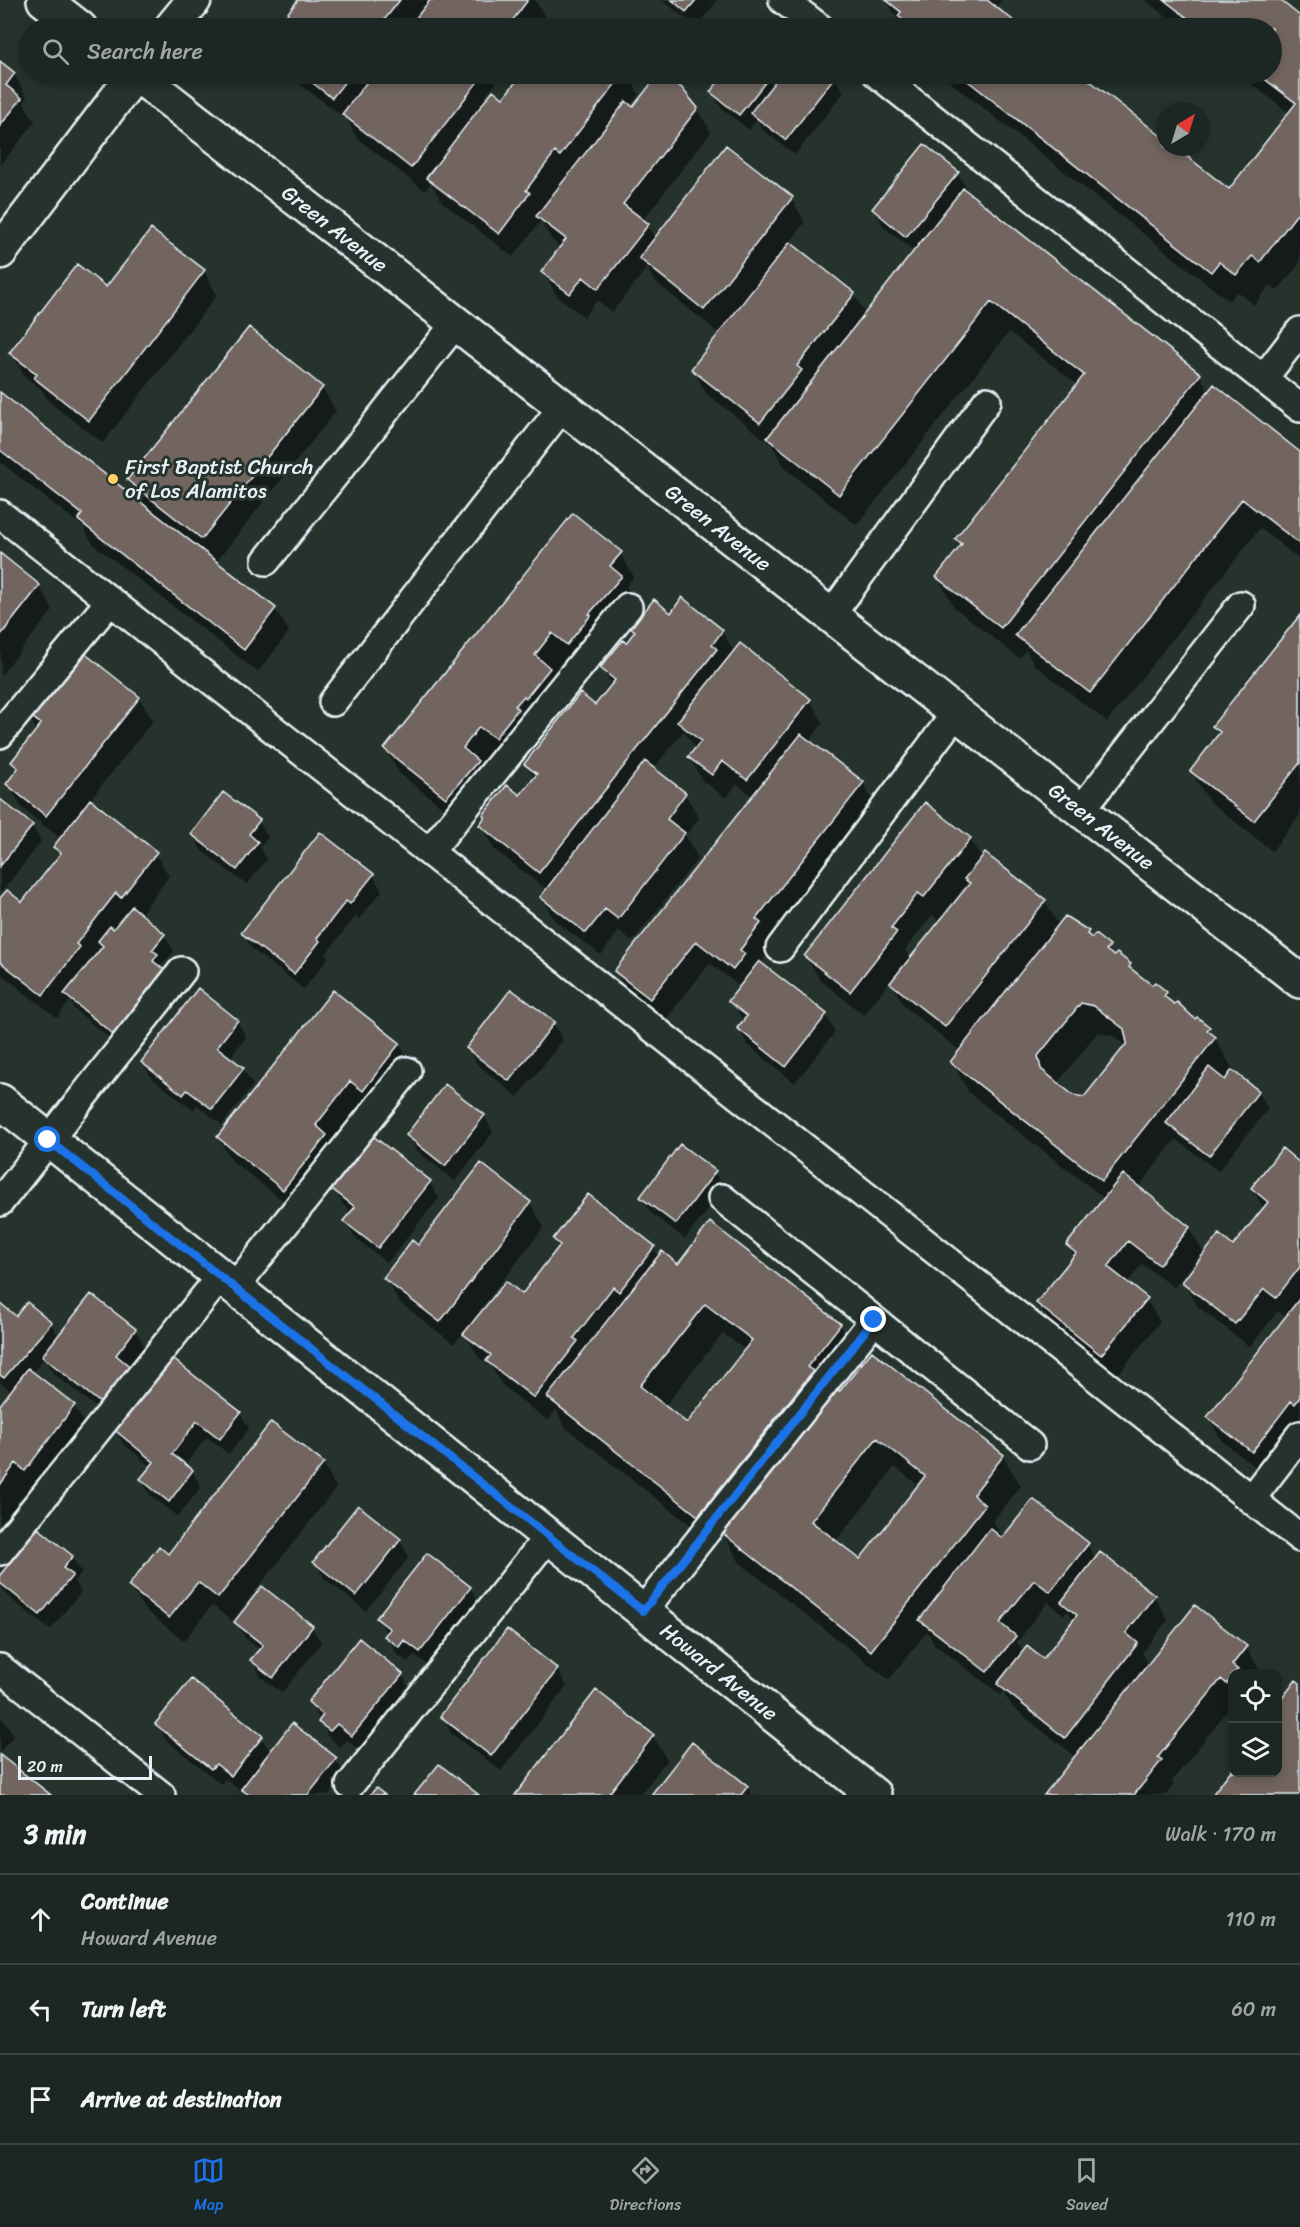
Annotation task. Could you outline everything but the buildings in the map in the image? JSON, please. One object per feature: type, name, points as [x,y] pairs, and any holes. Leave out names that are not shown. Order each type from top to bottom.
[{"type":"street","points":[[44,0],[67,18]]},
{"type":"street","points":[[179,18],[194,0]]},
{"type":"street","points":[[0,252],[128,84]]},
{"type":"street","name":"Green Avenue","points":[[149,84],[1300,981]]},
{"type":"street","name":"Howard Avenue","points":[[0,1101],[874,1795]]},
{"type":"lane","points":[[787,1],[807,18]]},
{"type":"lane","points":[[890,84],[1300,408]]},
{"type":"lane","points":[[266,561],[456,323]]},
{"type":"lane","points":[[1263,379],[1300,332]]},
{"type":"lane","points":[[831,615],[987,401]]},
{"type":"lane","points":[[333,702],[563,406]]},
{"type":"lane","points":[[0,514],[1300,1538]]},
{"type":"lane","points":[[0,734],[110,601]]},
{"type":"lane","points":[[1080,810],[1241,605]]},
{"type":"lane","points":[[429,852],[628,607]]},
{"type":"lane","points":[[780,948],[956,712]]},
{"type":"lane","points":[[0,1202],[182,971]]},
{"type":"lane","points":[[0,1551],[407,1071]]},
{"type":"lane","points":[[722,1198],[1030,1445]]},
{"type":"lane","points":[[643,1611],[874,1320]]},
{"type":"lane","points":[[1251,1498],[1300,1435]]},
{"type":"lane","points":[[350,1785],[549,1537]]},
{"type":"lane","points":[[0,1668],[161,1795]]},
{"type":"place","name":"First Baptist Church of Los Alamitos","points":[[113,479]]},
{"type":"route","points":[[48,1140],[643,1611],[874,1320]]}]
